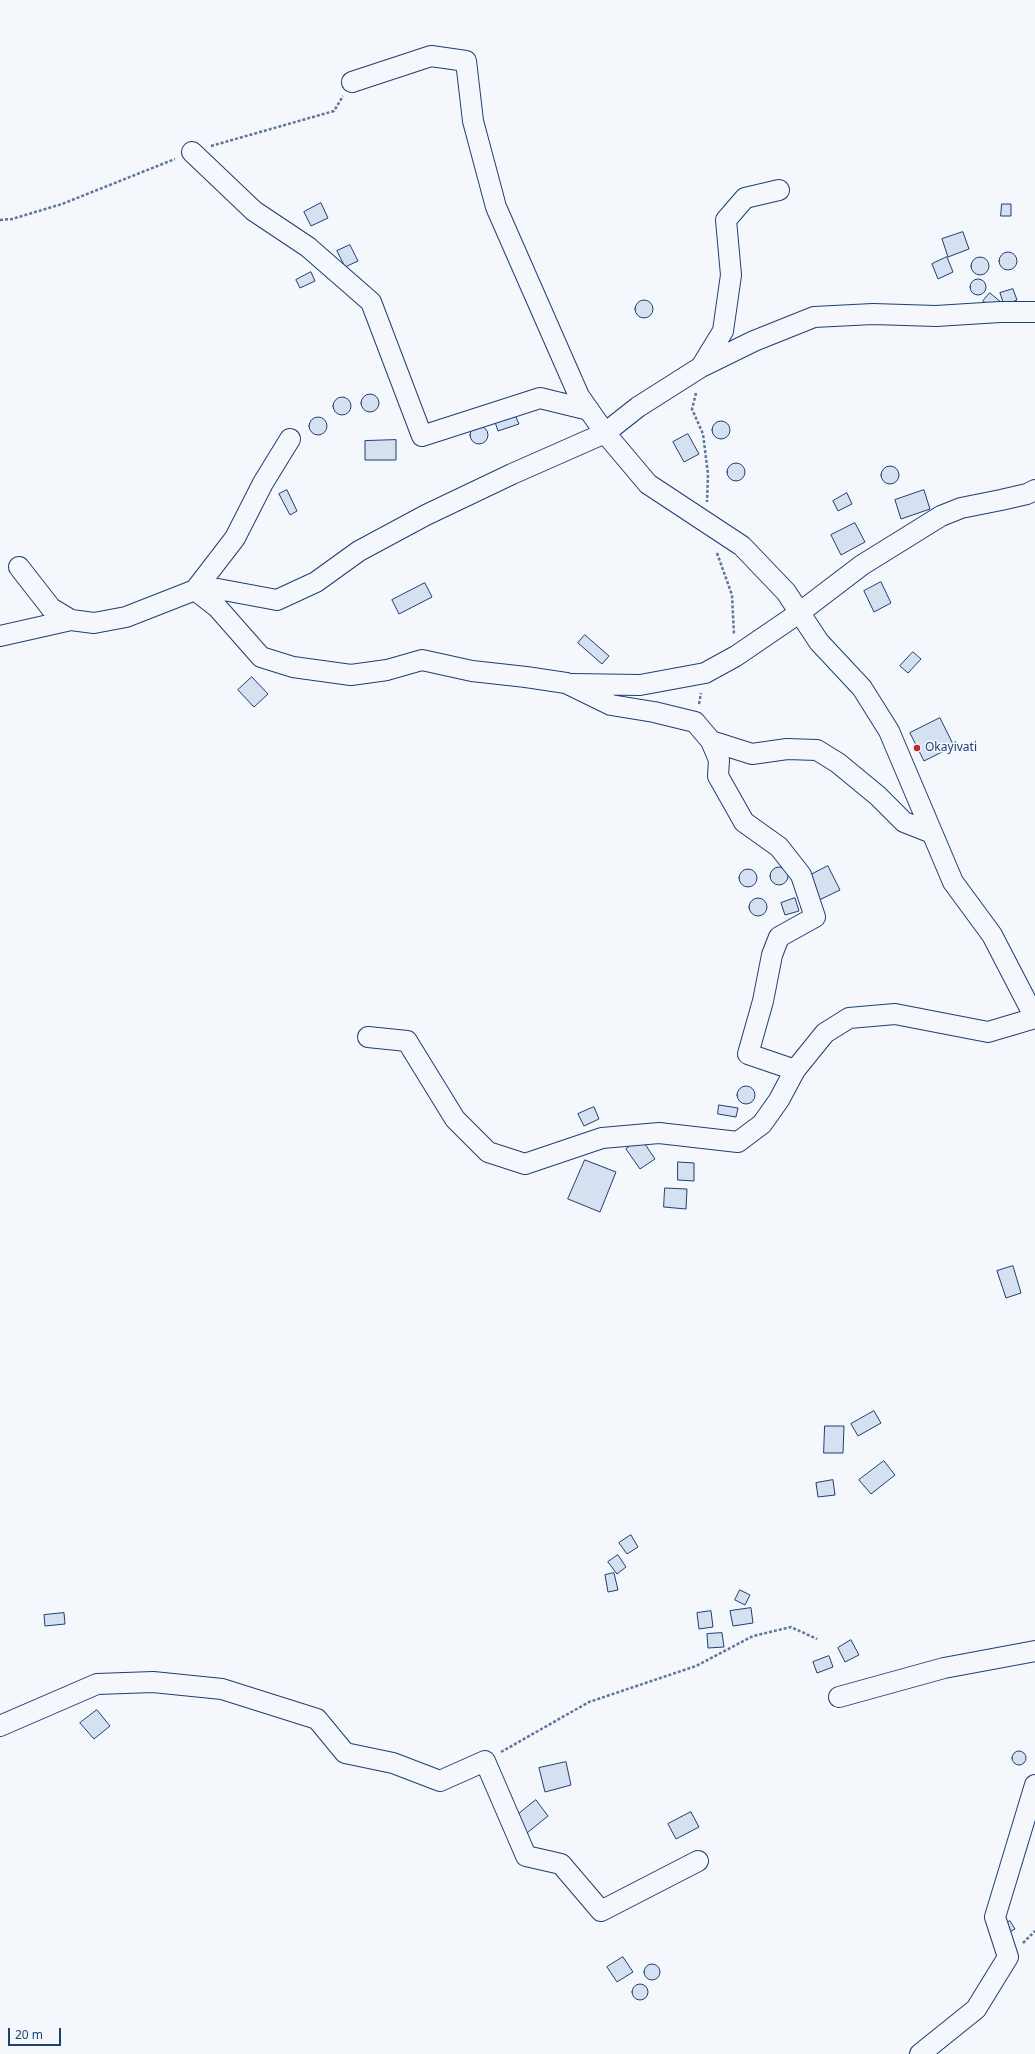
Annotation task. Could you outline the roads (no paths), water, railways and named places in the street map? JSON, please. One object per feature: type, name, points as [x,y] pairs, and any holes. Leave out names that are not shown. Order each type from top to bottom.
[{"type":"street","points":[[352,82],[431,56],[466,61],[473,121],[496,207],[579,396],[605,433],[648,484],[742,546],[786,592],[819,642],[862,688],[889,731],[953,882],[992,935],[1035,1018],[988,1032],[895,1014],[849,1018],[825,1033],[795,1070],[762,1124],[738,1142],[659,1133],[602,1138],[525,1164],[488,1152],[455,1119],[407,1041],[368,1037]]},
{"type":"street","points":[[192,152],[254,211],[308,247],[371,302],[422,436],[540,398],[589,410]]},
{"type":"street","points":[[701,367],[723,331],[731,274],[726,220],[745,198],[779,190]]},
{"type":"street","points":[[0,636],[71,620],[94,623],[126,617],[195,590],[218,589],[277,600],[316,582],[359,551],[426,515],[512,474],[605,433],[638,407],[701,367],[754,341],[814,317],[873,314],[936,316],[1000,312],[1035,312]]},
{"type":"street","points":[[195,590],[235,538],[263,483],[290,439]]},
{"type":"street","points":[[195,590],[217,607],[261,657],[293,667],[351,675],[387,670],[422,660],[472,671],[566,683],[640,686],[705,673],[736,656],[799,613],[862,565],[941,516],[961,508],[1007,499],[1035,490]]},
{"type":"street","points":[[19,567],[51,608],[71,620]]},
{"type":"street","points":[[566,683],[611,705],[654,712],[695,722],[711,741],[719,760],[718,776],[744,822],[779,847],[801,875],[815,917],[779,937],[772,955],[763,1001],[748,1054],[795,1070]]},
{"type":"street","points":[[711,741],[752,754],[787,749],[817,750],[838,763],[878,796],[904,822],[932,833]]},
{"type":"street","points":[[839,1697],[944,1668],[1035,1651]]},
{"type":"street","points":[[0,1726],[97,1684],[153,1682],[222,1689],[317,1719],[345,1753],[393,1763],[440,1781],[485,1761],[526,1856],[562,1864],[601,1911],[698,1861]]},
{"type":"street","points":[[920,2054],[976,2009],[1008,1957],[995,1917],[1035,1785]]},
{"type":"place","name":"Okayivati","points":[[917,748]]}]
